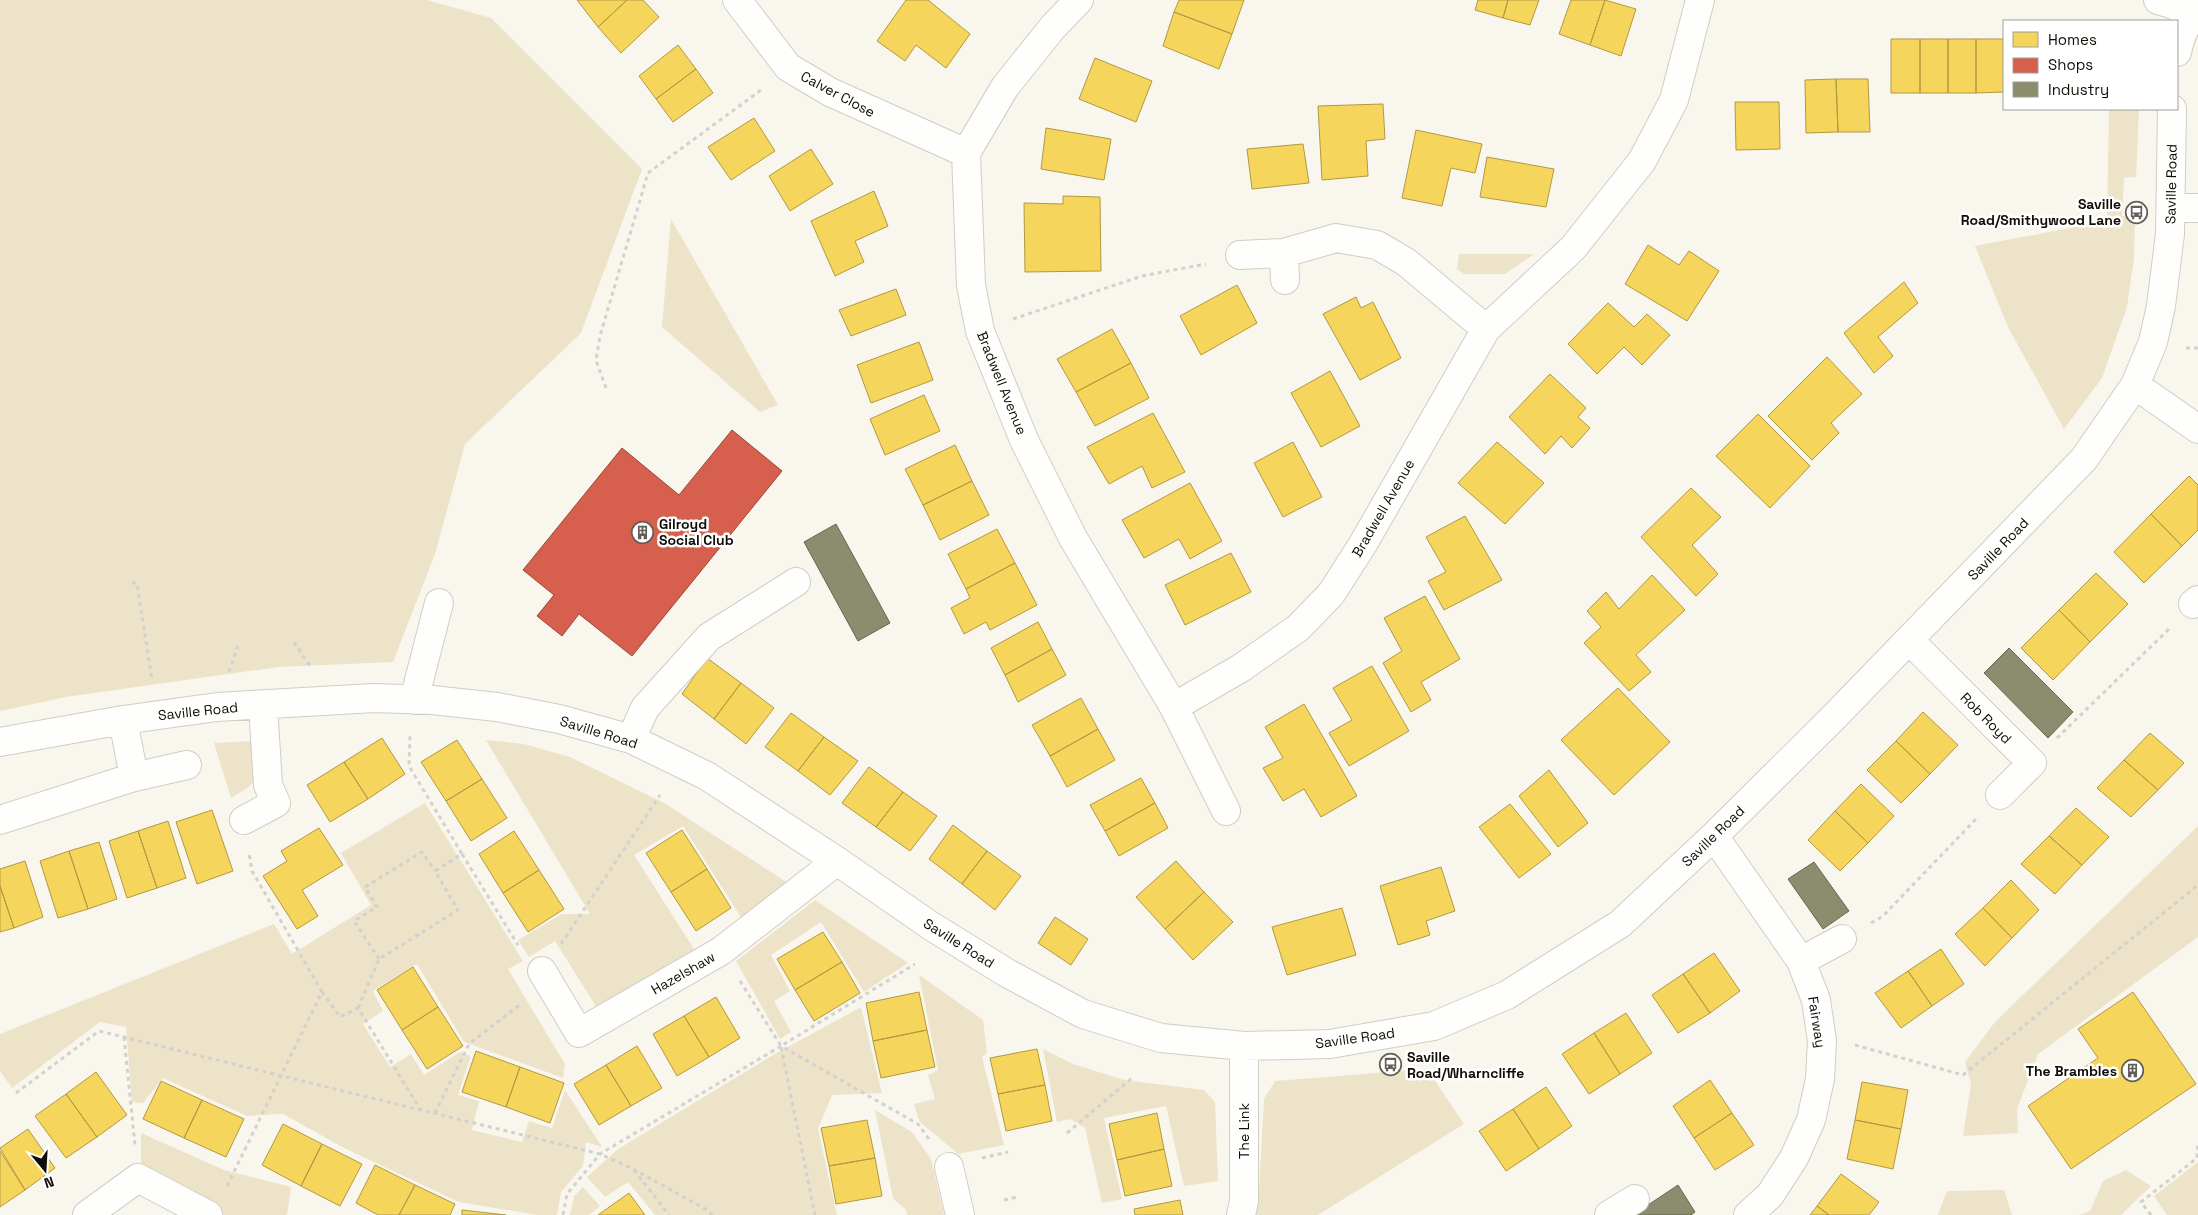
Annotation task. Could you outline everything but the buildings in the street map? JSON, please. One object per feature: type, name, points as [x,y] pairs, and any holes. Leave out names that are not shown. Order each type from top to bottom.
[{"type":"street","name":"Calver Close","points":[[737,0],[788,68],[838,96],[966,153]]},
{"type":"street","points":[[966,153],[1005,87],[1053,27],[1079,0]]},
{"type":"street","name":"Bradwell Avenue","points":[[1174,707],[1241,668],[1298,628],[1331,594],[1363,544],[1486,329],[1573,248],[1642,162],[1674,100],[1700,0]]},
{"type":"street","points":[[2158,0],[2175,5],[2194,14],[2178,47]]},
{"type":"street","name":"Saville Road","points":[[0,742],[123,720],[216,707],[374,698],[497,707],[559,719],[631,739],[707,776],[837,861],[931,926],[1007,973],[1083,1014],[1162,1038],[1244,1046],[1330,1044],[1434,1026],[1507,995],[1620,924],[1714,836],[1909,640],[2084,459],[2135,385],[2153,342],[2170,234],[2172,110]]},
{"type":"street","name":"Bradwell Avenue","points":[[966,153],[970,285],[980,331],[1024,440],[1073,538],[1174,707],[1226,811]]},
{"type":"street","points":[[2170,208],[2198,208]]},
{"type":"street","points":[[1240,254],[1284,253],[1336,238],[1377,246],[1406,262],[1486,329]]},
{"type":"street","points":[[1284,253],[1285,280]]},
{"type":"street","points":[[2135,385],[2198,428]]},
{"type":"street","points":[[631,739],[646,708],[710,637],[796,582]]},
{"type":"street","points":[[414,700],[439,603]]},
{"type":"street","name":"Rob Royd","points":[[1909,640],[2032,763]]},
{"type":"street","points":[[244,820],[276,803],[268,785],[263,705]]},
{"type":"street","points":[[123,720],[134,777]]},
{"type":"street","points":[[2000,795],[2032,763]]},
{"type":"street","points":[[0,820],[134,777],[187,765]]},
{"type":"street","name":"Fairway","points":[[1714,836],[1800,961],[1816,1000],[1822,1041],[1820,1079],[1811,1120],[1794,1158],[1775,1188],[1748,1215]]},
{"type":"street","name":"Hazelshaw","points":[[542,971],[579,1033],[721,951],[837,861]]},
{"type":"street","points":[[1800,961],[1842,939]]},
{"type":"street","name":"The Link","points":[[1241,1215],[1244,1201],[1244,1046]]},
{"type":"street","points":[[949,1167],[960,1215]]},
{"type":"street","points":[[87,1215],[138,1178],[208,1215]]},
{"type":"street","points":[[1609,1215],[1635,1199]]},
{"type":"path","points":[[606,388],[596,360],[600,336],[648,172],[788,68]]},
{"type":"path","points":[[980,331],[1142,276],[1220,262],[1240,254]]},
{"type":"path","points":[[132,583],[137,584],[157,715]]},
{"type":"path","points":[[2032,763],[2196,602]]},
{"type":"path","points":[[410,731],[409,766],[526,958],[542,971]]},
{"type":"path","points":[[1842,939],[1883,916],[2000,795]]},
{"type":"path","points":[[244,820],[252,871],[322,992],[340,1017],[358,1008],[379,959],[458,910],[422,852],[365,887],[377,907],[354,921],[379,959]]},
{"type":"path","points":[[434,871],[462,854]]},
{"type":"path","points":[[1822,1041],[1844,1041],[1963,1075],[2198,884]]},
{"type":"path","points":[[721,951],[780,1046],[815,1215]]},
{"type":"path","points":[[563,1215],[567,1194],[600,1154],[915,964]]},
{"type":"path","points":[[226,1189],[322,992]]},
{"type":"path","points":[[358,1008],[420,1110]]},
{"type":"path","points":[[16,1093],[98,1032],[600,1154],[632,1168],[709,1211],[712,1215]]},
{"type":"path","points":[[124,1038],[138,1178]]},
{"type":"path","points":[[780,1046],[918,1124],[949,1167]]},
{"type":"path","points":[[1067,1134],[1132,1078]]},
{"type":"path","points":[[2151,1215],[2141,1202],[2197,1158],[2198,1142]]},
{"type":"path","points":[[632,1168],[669,1215]]},
{"type":"path","points":[[1004,1200],[1018,1197]]},
{"type":"shaded area","points":[[0,0],[427,0],[491,18],[642,169],[581,333],[465,444],[435,554],[393,662],[278,667],[66,697],[0,711]]},
{"type":"shaded area","points":[[2109,110],[2139,110],[2136,177],[2124,178],[2122,216],[2135,218],[2134,258],[2127,307],[2102,378],[2064,429],[2008,327],[1975,246],[2107,221]]},
{"type":"shaded area","points":[[671,219],[778,405],[760,412],[662,327]]},
{"type":"shaded area","points":[[1459,254],[1534,254],[1505,274],[1464,274],[1457,269]]},
{"type":"shaded area","points":[[486,740],[524,744],[570,757],[664,803],[788,883],[742,919],[683,826],[634,855],[694,949],[597,1008],[555,941],[529,957],[518,940],[562,914],[590,914]]},
{"type":"shaded area","points":[[256,741],[259,762],[258,776],[250,786],[231,798],[214,743]]},
{"type":"shaded area","points":[[425,803],[523,961],[508,969],[565,1064],[563,1078],[464,1042],[417,964],[373,991],[383,1011],[363,1024],[390,1067],[411,1054],[424,1075],[460,1052],[471,1056],[458,1095],[479,1101],[472,1130],[522,1142],[529,1121],[552,1128],[565,1090],[602,1147],[586,1142],[583,1166],[561,1192],[557,1215],[538,1215],[459,1202],[344,1148],[283,1114],[247,1116],[163,1078],[143,1103],[132,1102],[126,1027],[100,1022],[12,1088],[0,1071],[0,1034],[274,924],[292,954],[371,905],[341,853]]},
{"type":"shaded area","points":[[2198,826],[2198,937],[2038,1054],[2017,1109],[2018,1133],[1963,1136],[1971,1084],[1965,1062],[1995,1022]]},
{"type":"shaded area","points":[[815,900],[908,963],[864,992],[821,922],[771,955],[790,991],[774,1001],[791,1032],[780,1039],[736,961]]},
{"type":"shaded area","points":[[919,975],[983,1020],[987,1053],[982,1057],[1004,1145],[958,1154],[919,1121],[914,1104],[935,1099],[928,1075],[938,1070]]},
{"type":"shaded area","points":[[861,1007],[882,1093],[832,1095],[818,1129],[837,1215],[655,1215],[628,1182],[605,1197],[587,1177],[618,1149],[773,1055]]},
{"type":"shaded area","points":[[1043,1049],[1073,1064],[1124,1080],[1204,1090],[1215,1102],[1218,1181],[1184,1186],[1166,1106],[1104,1118],[1122,1199],[1102,1203],[1085,1128],[1070,1119],[1057,1122]]},
{"type":"shaded area","points":[[1427,1069],[1464,1124],[1318,1215],[1253,1215],[1259,1191],[1264,1099],[1275,1081]]},
{"type":"shaded area","points":[[875,1110],[912,1132],[931,1159],[944,1215],[907,1215],[906,1210],[893,1198]]},
{"type":"shaded area","points":[[141,1133],[224,1170],[291,1187],[287,1215],[220,1215],[141,1175]]},
{"type":"shaded area","points":[[2198,1162],[2198,1215],[2167,1215],[2154,1196]]},
{"type":"shaded area","points":[[2126,1170],[2151,1186],[2121,1215],[2079,1215],[2090,1211],[2103,1181]]},
{"type":"shaded area","points":[[583,1187],[600,1206],[589,1215],[570,1215],[574,1196]]},
{"type":"shaded area","points":[[2004,1190],[2012,1215],[1938,1215],[1947,1191]]},
{"type":"place","name":"Saville Road/Smithywood Lane","points":[[2137,212]]},
{"type":"place","name":"Gilroyd Social Club","points":[[643,532]]},
{"type":"place","name":"Saville Road/Wharncliffe","points":[[1391,1065]]},
{"type":"place","name":"The Brambles","points":[[2133,1071]]}]
